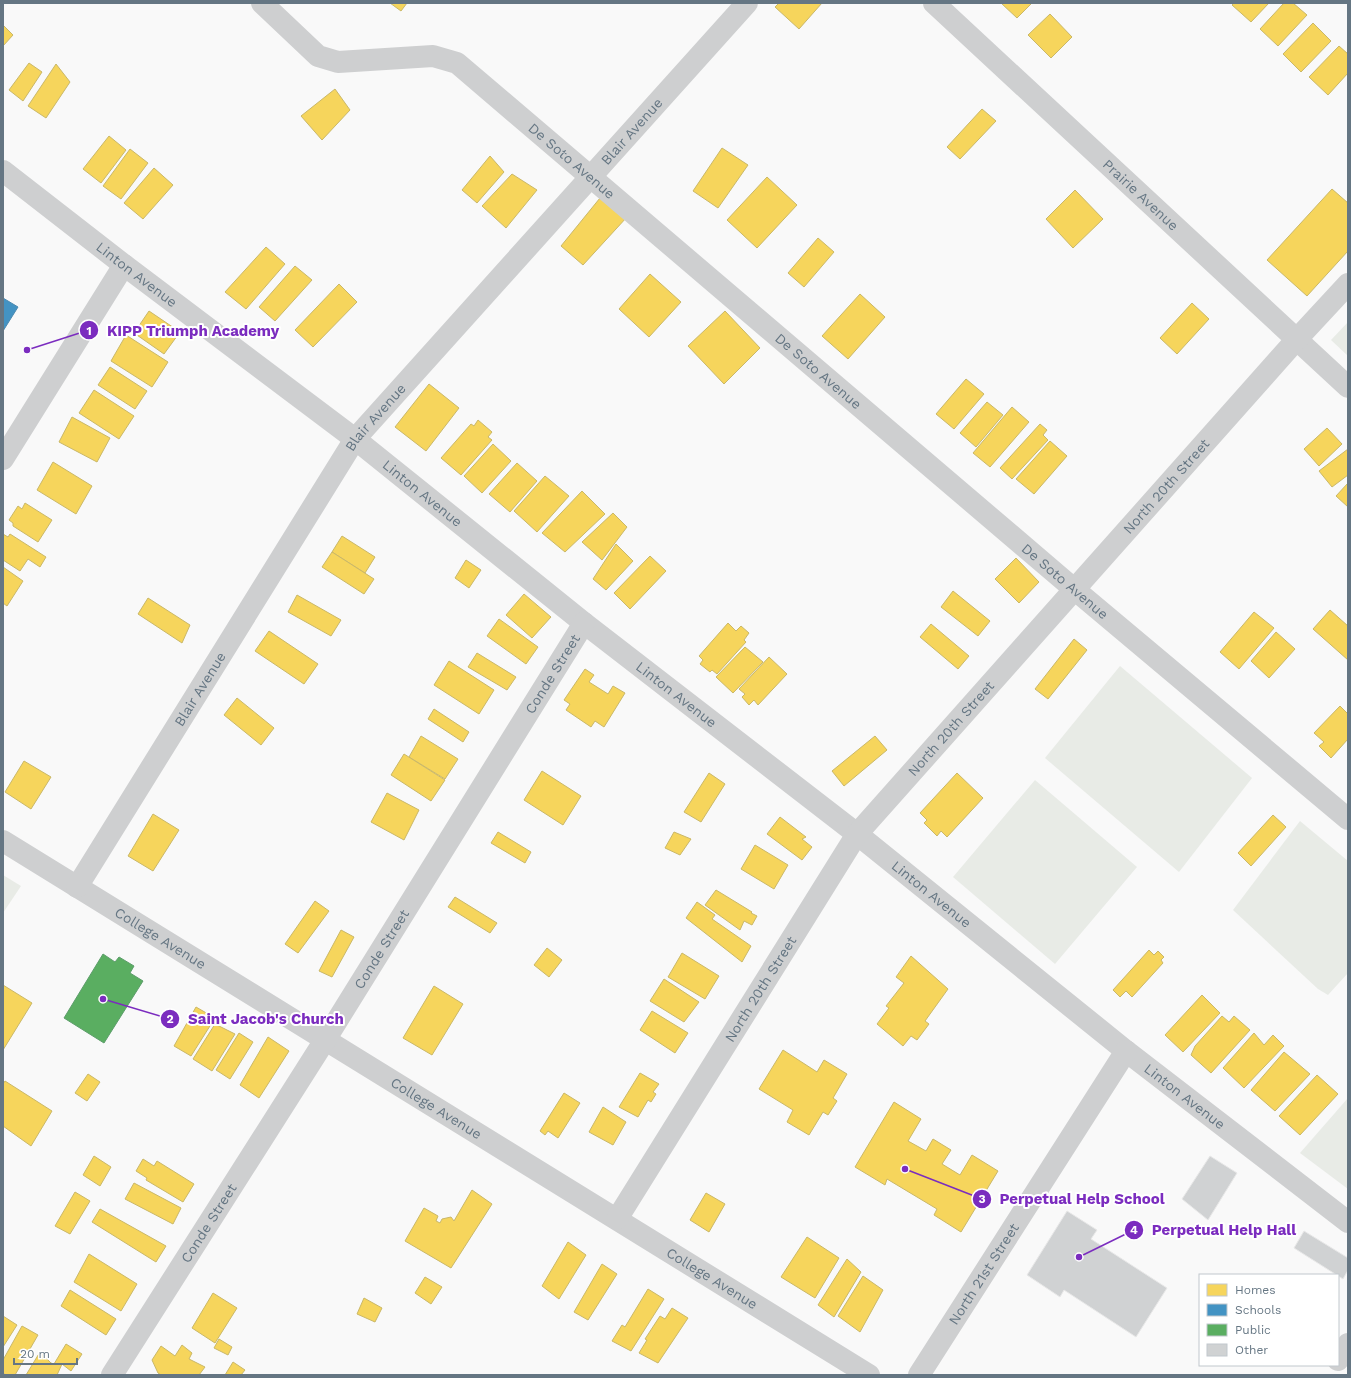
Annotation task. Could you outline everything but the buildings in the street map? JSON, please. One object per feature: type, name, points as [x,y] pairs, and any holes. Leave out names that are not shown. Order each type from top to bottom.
[{"type":"street","name":"De Soto Avenue","points":[[262,3],[318,56],[338,62],[433,56],[457,63],[1074,589],[1348,819]]},
{"type":"street","name":"Blair Avenue","points":[[77,887],[355,440],[747,3]]},
{"type":"street","name":"Prairie Avenue","points":[[934,3],[1348,386]]},
{"type":"street","name":"Linton Avenue","points":[[3,171],[124,265],[355,440],[584,623],[857,834],[1126,1051],[1348,1222]]},
{"type":"street","points":[[3,459],[124,265]]},
{"type":"street","name":"North 20th Street","points":[[617,1219],[857,834],[1297,339],[1348,284]]},
{"type":"street","name":"Conde Street","points":[[112,1375],[325,1040],[584,623]]},
{"type":"street","name":"College Avenue","points":[[3,841],[869,1375]]},
{"type":"street","name":"North 21st Street","points":[[919,1375],[1126,1051]]},
{"type":"street","points":[[1339,1358],[1348,1344]]},
{"type":"street","points":[[1328,1375],[1333,1366]]},
{"type":"shaded area","points":[[1348,322],[1348,356],[1331,340]]},
{"type":"shaded area","points":[[1120,666],[1252,778],[1179,872],[1045,758]]},
{"type":"shaded area","points":[[1035,780],[1137,867],[1055,964],[953,877]]},
{"type":"shaded area","points":[[1300,821],[1348,861],[1348,973],[1328,995],[1318,989],[1233,910]]},
{"type":"shaded area","points":[[3,875],[21,886],[3,913]]},
{"type":"shaded area","points":[[1348,1098],[1348,1189],[1300,1153]]},
{"type":"place","name":"KIPP Triumph Academy","points":[[27,350]]},
{"type":"place","name":"Saint Jacob's Church","points":[[103,999]]},
{"type":"place","name":"Perpetual Help School","points":[[905,1169]]},
{"type":"place","name":"Perpetual Help Hall","points":[[1079,1257]]}]
